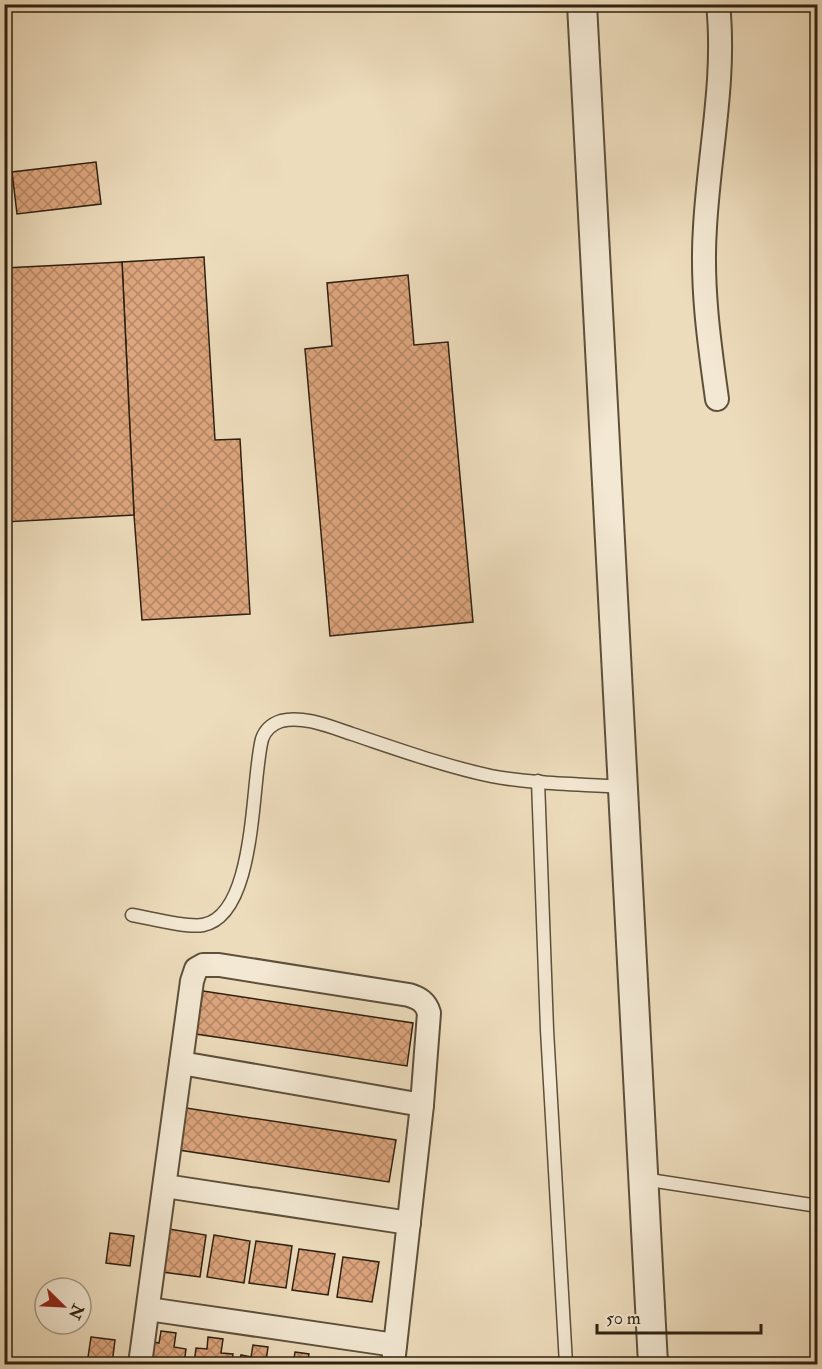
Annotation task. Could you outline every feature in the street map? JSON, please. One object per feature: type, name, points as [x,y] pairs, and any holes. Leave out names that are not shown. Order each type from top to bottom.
[{"type":"street","points":[[582,4],[653,1365]]},
{"type":"street","points":[[717,399],[703,284],[705,227],[720,57],[718,4]]},
{"type":"street","points":[[140,1365],[192,981],[196,969],[203,965],[219,965],[409,995],[423,1001],[429,1013],[422,1105],[394,1355],[148,1309]]},
{"type":"street","points":[[181,1063],[422,1105]]},
{"type":"street","points":[[165,1186],[409,1224]]},
{"type":"lane","points":[[132,915],[203,925],[220,917],[233,902],[242,874],[252,822],[263,737],[271,725],[282,721],[292,720],[324,725],[425,758],[492,776],[538,782],[622,787]]},
{"type":"lane","points":[[538,782],[547,1030],[566,1365]]},
{"type":"lane","points":[[643,1179],[818,1206]]},
{"type":"building","points":[[96,162],[101,204],[17,214],[12,172]]},
{"type":"building","points":[[204,257],[215,440],[240,439],[250,614],[142,620],[134,515],[122,262]]},
{"type":"building","points":[[122,262],[134,515],[4,522],[4,268]]},
{"type":"building","points":[[408,275],[414,345],[448,342],[473,622],[330,636],[305,349],[332,346],[327,283]]},
{"type":"building","points":[[203,991],[413,1023],[407,1066],[196,1034]]},
{"type":"building","points":[[186,1108],[396,1140],[389,1182],[179,1150]]},
{"type":"building","points":[[169,1229],[206,1235],[200,1277],[162,1272]]},
{"type":"building","points":[[110,1233],[134,1236],[130,1266],[106,1263]]},
{"type":"building","points":[[214,1235],[250,1241],[244,1283],[207,1277]]},
{"type":"building","points":[[256,1241],[292,1246],[286,1288],[249,1283]]},
{"type":"building","points":[[299,1249],[335,1254],[328,1295],[292,1290]]},
{"type":"building","points":[[343,1257],[379,1262],[372,1302],[337,1297]]},
{"type":"building","points":[[161,1331],[176,1333],[174,1347],[186,1349],[184,1364],[146,1364],[149,1341],[159,1343]]},
{"type":"building","points":[[91,1337],[115,1340],[112,1364],[87,1364]]},
{"type":"building","points":[[208,1337],[223,1339],[221,1353],[233,1354],[231,1364],[194,1364],[196,1348],[207,1349]]},
{"type":"building","points":[[253,1345],[268,1347],[266,1361],[277,1364],[239,1364],[241,1355],[251,1357]]},
{"type":"building","points":[[295,1352],[309,1354],[307,1364],[293,1364]]},
{"type":"building","points":[[340,1360],[354,1362],[353,1364],[340,1364]]}]
